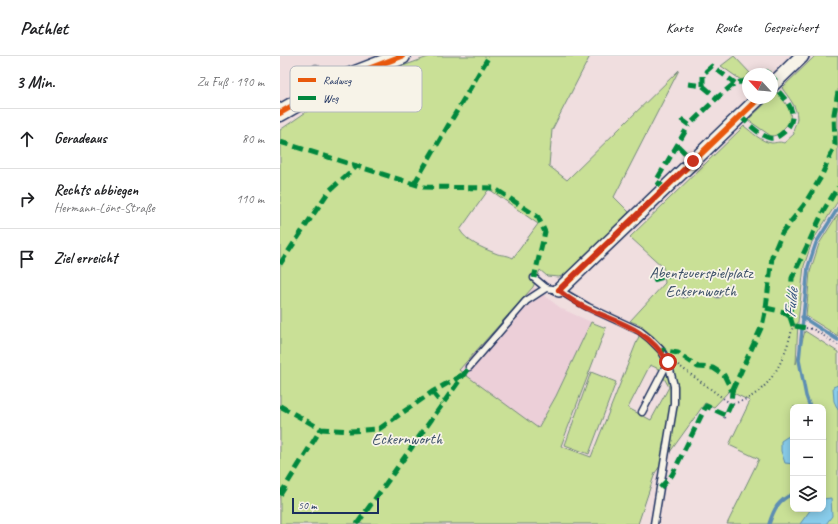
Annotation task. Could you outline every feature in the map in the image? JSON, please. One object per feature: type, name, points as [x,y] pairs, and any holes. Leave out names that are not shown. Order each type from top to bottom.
[{"type":"street","points":[[376,66],[402,56]]},
{"type":"street","points":[[778,79],[802,56]]},
{"type":"street","points":[[553,289],[753,104]]},
{"type":"street","points":[[280,113],[290,107]]},
{"type":"lane","points":[[534,278],[588,308],[640,331],[660,350],[668,362],[674,386],[674,403],[654,524]]},
{"type":"lane","points":[[469,367],[526,301],[553,289]]},
{"type":"lane","points":[[642,412],[668,362]]},
{"type":"path","points":[[675,364],[731,404],[740,402],[756,394],[772,378],[786,352],[793,326],[795,326]]},
{"type":"path","points":[[806,328],[813,329],[838,345]]},
{"type":"shaded area","points":[[533,287],[562,309],[591,322],[556,396],[538,429],[459,370]]},
{"type":"green space","name":"Eckernworth","points":[[431,56],[590,56],[552,130],[549,166],[567,180],[679,70],[614,197],[629,212],[569,273],[559,277],[547,276],[540,270],[533,287],[459,370],[538,428],[556,396],[591,322],[606,328],[561,446],[591,457],[643,326],[630,321],[665,283],[663,267],[630,237],[744,126],[764,141],[784,143],[794,134],[797,114],[794,106],[782,88],[815,56],[838,56],[838,201],[812,242],[804,266],[798,322],[796,364],[805,331],[838,352],[838,524],[727,524],[759,459],[729,445],[750,401],[729,391],[714,407],[705,403],[655,473],[638,524],[280,524],[280,130],[306,112],[422,112],[422,66],[403,66]],"holes":[[[489,189],[538,224],[513,258],[497,254],[470,241],[460,230]],[[650,365],[659,369],[669,387],[651,420],[628,408]]]},
{"type":"green space","points":[[734,56],[745,68],[742,68],[742,80],[741,80],[721,66]]},
{"type":"green space","points":[[778,93],[787,105],[790,114],[788,123],[780,133],[771,136],[748,120],[765,104],[778,104]]},
{"type":"green space","points":[[838,214],[838,336],[806,316],[810,272],[819,244]]},
{"type":"green space","points":[[591,372],[616,382],[589,454],[565,445]]},
{"type":"water","points":[[838,385],[838,410],[834,401],[833,387]]},
{"type":"water","points":[[790,436],[790,464],[785,463],[781,451],[781,441]]},
{"type":"water","points":[[831,498],[832,516],[826,524],[800,524],[809,512],[826,512],[826,499]]},
{"type":"waterway","name":"Fulde","points":[[809,404],[799,360],[808,267],[816,243],[838,208]]},
{"type":"waterway","points":[[802,317],[838,340]]},
{"type":"waterway","name":"Fulde","points":[[769,524],[777,506],[790,495]]},
{"type":"marked path","points":[[414,184],[489,56]]},
{"type":"marked path","points":[[703,86],[703,74],[712,66],[735,83]]},
{"type":"marked path","points":[[688,84],[703,86],[717,98],[735,83],[742,82]]},
{"type":"marked path","points":[[740,116],[762,135],[770,138],[778,136],[784,132],[792,119],[790,107],[778,91]]},
{"type":"marked path","points":[[732,391],[762,326],[766,308],[772,257],[782,233],[804,205],[821,177],[835,145],[834,114],[838,92]]},
{"type":"marked path","points":[[681,119],[689,125],[717,98]]},
{"type":"marked path","points":[[665,188],[656,181],[689,125]]},
{"type":"marked path","points":[[280,142],[424,187],[494,188],[538,217],[545,232],[534,278]]},
{"type":"marked path","points":[[678,146],[693,161]]},
{"type":"marked path","points":[[280,264],[329,191],[358,165]]},
{"type":"marked path","points":[[793,326],[790,317],[792,278],[824,210],[838,187]]},
{"type":"marked path","points":[[653,280],[672,275]]},
{"type":"marked path","points":[[766,308],[784,312],[790,317]]},
{"type":"marked path","points":[[795,326],[806,328]]},
{"type":"marked path","points":[[660,488],[672,475],[706,406],[726,415],[731,404],[732,391],[724,375],[713,368],[698,367],[678,353],[661,350]]},
{"type":"marked path","points":[[668,362],[675,364]]},
{"type":"marked path","points":[[357,524],[469,367]]},
{"type":"marked path","points":[[280,406],[321,429],[350,431],[379,429],[432,392],[462,375]]},
{"type":"marked path","points":[[432,392],[442,404]]},
{"type":"marked path","points":[[280,495],[321,429]]},
{"type":"cycle path","points":[[376,66],[402,56]]},
{"type":"cycle path","points":[[559,290],[753,104]]},
{"type":"cycle path","points":[[280,113],[290,107]]},
{"type":"route","points":[[668,362],[660,350],[640,331],[588,308],[564,295],[559,290],[693,161]]},
{"type":"park label","name":"Abenteuerspielplatz Eckernworth","points":[[701,282]]}]
